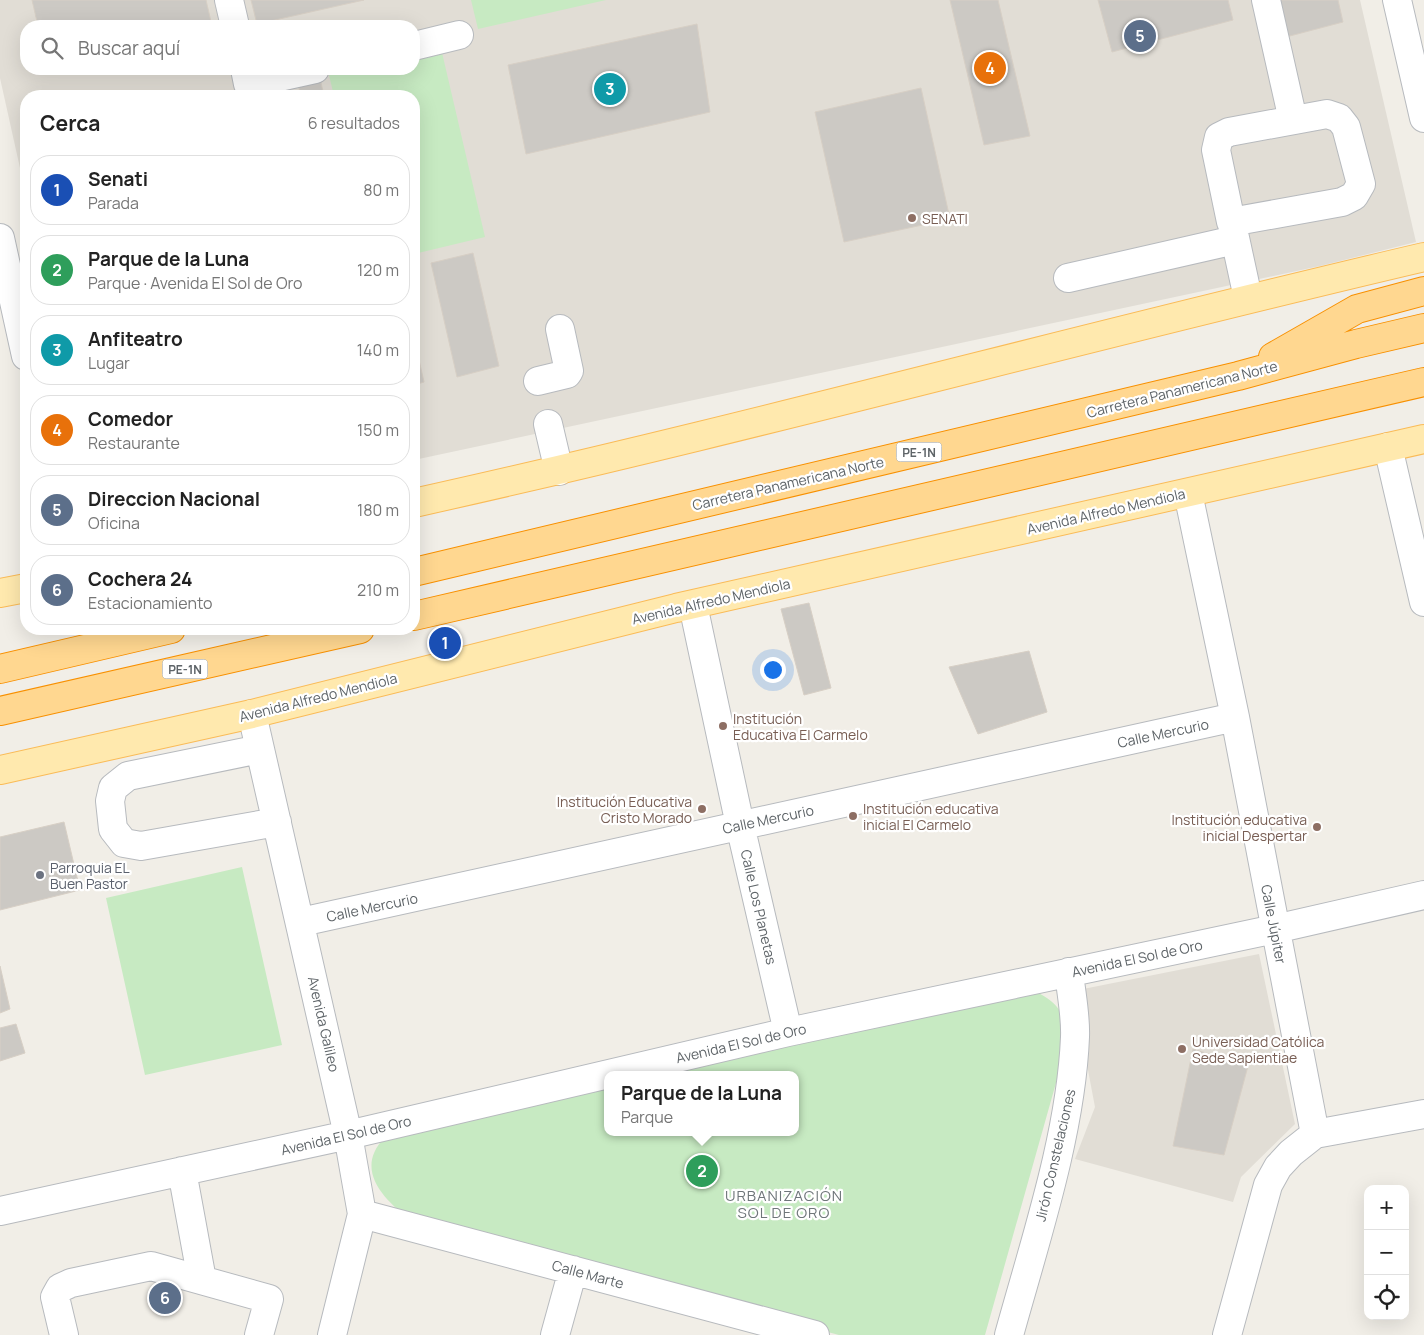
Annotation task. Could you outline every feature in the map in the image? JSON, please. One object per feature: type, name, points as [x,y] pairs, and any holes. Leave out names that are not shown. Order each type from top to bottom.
[{"type":"highway","points":[[1238,376],[1357,309],[1424,291]]},
{"type":"highway","name":"Carretera Panamericana Norte","points":[[420,571],[1238,376],[1424,328]]},
{"type":"highway","points":[[420,615],[1424,382]]},
{"type":"highway","points":[[0,669],[145,635]]},
{"type":"highway","name":"PE-1N","points":[[4,712],[334,635]]},
{"type":"main road","points":[[420,502],[558,471],[1248,298],[1424,257]]},
{"type":"main road","name":"Avenida Alfredo Mendiola","points":[[0,770],[252,714],[693,604],[1424,439]]},
{"type":"main road","points":[[0,593],[20,589]]},
{"type":"street","points":[[229,0],[234,20]]},
{"type":"street","points":[[1266,0],[1293,120]]},
{"type":"street","points":[[1397,0],[1424,118]]},
{"type":"street","points":[[420,45],[459,35]]},
{"type":"street","points":[[246,75],[248,84],[288,75]]},
{"type":"street","points":[[1068,278],[1233,231],[1342,202],[1354,196],[1360,184],[1346,127],[1339,118],[1327,114],[1229,132],[1219,137],[1216,150],[1233,231],[1248,298]]},
{"type":"street","points":[[0,238],[20,329]]},
{"type":"street","points":[[538,381],[567,374],[569,371],[560,329]]},
{"type":"street","points":[[548,424],[558,471]]},
{"type":"street","points":[[1388,447],[1424,602]]},
{"type":"street","name":"Calle Júpiter","points":[[1188,493],[1235,717],[1315,1134]]},
{"type":"street","name":"Calle Los Planetas","points":[[693,604],[740,825],[788,1032]]},
{"type":"street","name":"Avenida Galileo","points":[[252,714],[301,922],[348,1135],[362,1214],[332,1335]]},
{"type":"street","name":"Calle Mercurio","points":[[301,922],[1235,717]]},
{"type":"street","points":[[260,749],[128,776],[113,788],[110,801],[113,829],[124,843],[141,846],[277,822]]},
{"type":"street","name":"Avenida El Sol de Oro","points":[[621,1071],[788,1032],[1275,929],[1424,895]]},
{"type":"street","name":"Jirón Constelaciones","points":[[1009,1335],[1046,1199],[1070,1093],[1075,1035],[1069,972]]},
{"type":"street","name":"Avenida El Sol de Oro","points":[[0,1211],[348,1135],[604,1075]]},
{"type":"street","points":[[1227,1335],[1268,1184],[1278,1167],[1291,1152],[1315,1134],[1424,1114]]},
{"type":"street","points":[[182,1171],[202,1280]]},
{"type":"street","name":"Calle Marte","points":[[362,1214],[573,1270],[786,1331],[815,1335]]},
{"type":"street","points":[[64,1335],[56,1297],[60,1288],[71,1283],[151,1266],[269,1299],[259,1335]]},
{"type":"street","points":[[555,1335],[573,1270]]},
{"type":"shaded area","name":"SENATI","points":[[0,0],[1360,0],[1416,242],[1320,266],[420,459],[420,90],[20,90],[20,168],[0,78]]},
{"type":"shaded area","name":"Universidad Católica Sede Sapientiae","points":[[1259,954],[1295,1124],[1241,1177],[1233,1202],[1075,1159],[1095,1107],[1073,991]]},
{"type":"green space","points":[[471,0],[606,0],[478,29]]},
{"type":"green space","points":[[440,44],[485,237],[420,253],[420,90],[333,90],[329,75],[420,75],[420,49]]},
{"type":"green space","points":[[242,867],[282,1045],[145,1075],[106,898]]},
{"type":"green space","points":[[1031,989],[1053,1003],[1059,1009],[1062,1016],[1063,1058],[985,1335],[839,1335],[413,1222],[383,1194],[376,1184],[372,1173],[372,1161],[376,1149],[385,1137],[604,1087],[604,1136],[799,1136],[799,1071],[674,1071]]},
{"type":"building","points":[[32,0],[206,0],[211,20],[37,20]]},
{"type":"building","points":[[251,0],[364,0],[275,20],[256,20]]},
{"type":"building","points":[[950,0],[998,0],[1030,136],[984,145]]},
{"type":"building","points":[[1098,0],[1228,0],[1233,20],[1112,52]]},
{"type":"building","points":[[1277,0],[1338,0],[1343,22],[1286,37]]},
{"type":"building","points":[[697,24],[710,112],[526,154],[508,65]]},
{"type":"building","points":[[319,75],[323,90],[300,90],[297,80]]},
{"type":"building","points":[[921,88],[950,219],[844,242],[815,112]]},
{"type":"building","points":[[473,253],[499,366],[457,377],[431,263]]},
{"type":"building","points":[[420,364],[424,382],[420,383]]},
{"type":"building","points":[[809,603],[831,688],[804,695],[781,609]]},
{"type":"building","points":[[1029,651],[1047,712],[978,734],[949,667]]},
{"type":"building","points":[[64,822],[80,890],[0,910],[0,837]]},
{"type":"building","points":[[0,966],[10,1009],[0,1013]]},
{"type":"building","points":[[16,1024],[25,1053],[0,1061],[0,1028]]},
{"type":"building","points":[[1193,1049],[1248,1066],[1224,1155],[1173,1146]]},
{"type":"place","name":"Direccion Nacional","points":[[1140,36]]},
{"type":"place","name":"Comedor","points":[[990,68]]},
{"type":"place","name":"Anfiteatro","points":[[610,89]]},
{"type":"place","name":"SENATI","points":[[912,218]]},
{"type":"place","name":"Senati","points":[[445,643]]},
{"type":"place","name":"Institución Educativa El Carmelo","points":[[723,726]]},
{"type":"place","name":"Institución Educativa Cristo Morado","points":[[702,809]]},
{"type":"place","name":"Institución educativa inicial El Carmelo","points":[[853,816]]},
{"type":"place","name":"Institución educativa inicial Despertar","points":[[1317,827]]},
{"type":"place","name":"Parroquia EL Buen Pastor","points":[[40,875]]},
{"type":"place","name":"Universidad Católica Sede Sapientiae","points":[[1182,1049]]},
{"type":"place","name":"Parque de la Luna","points":[[702,1171]]},
{"type":"place","name":"Cochera 24","points":[[165,1298]]},
{"type":"district","name":"URBANIZACIÓN SOL DE ORO","points":[[784,1204]]}]
